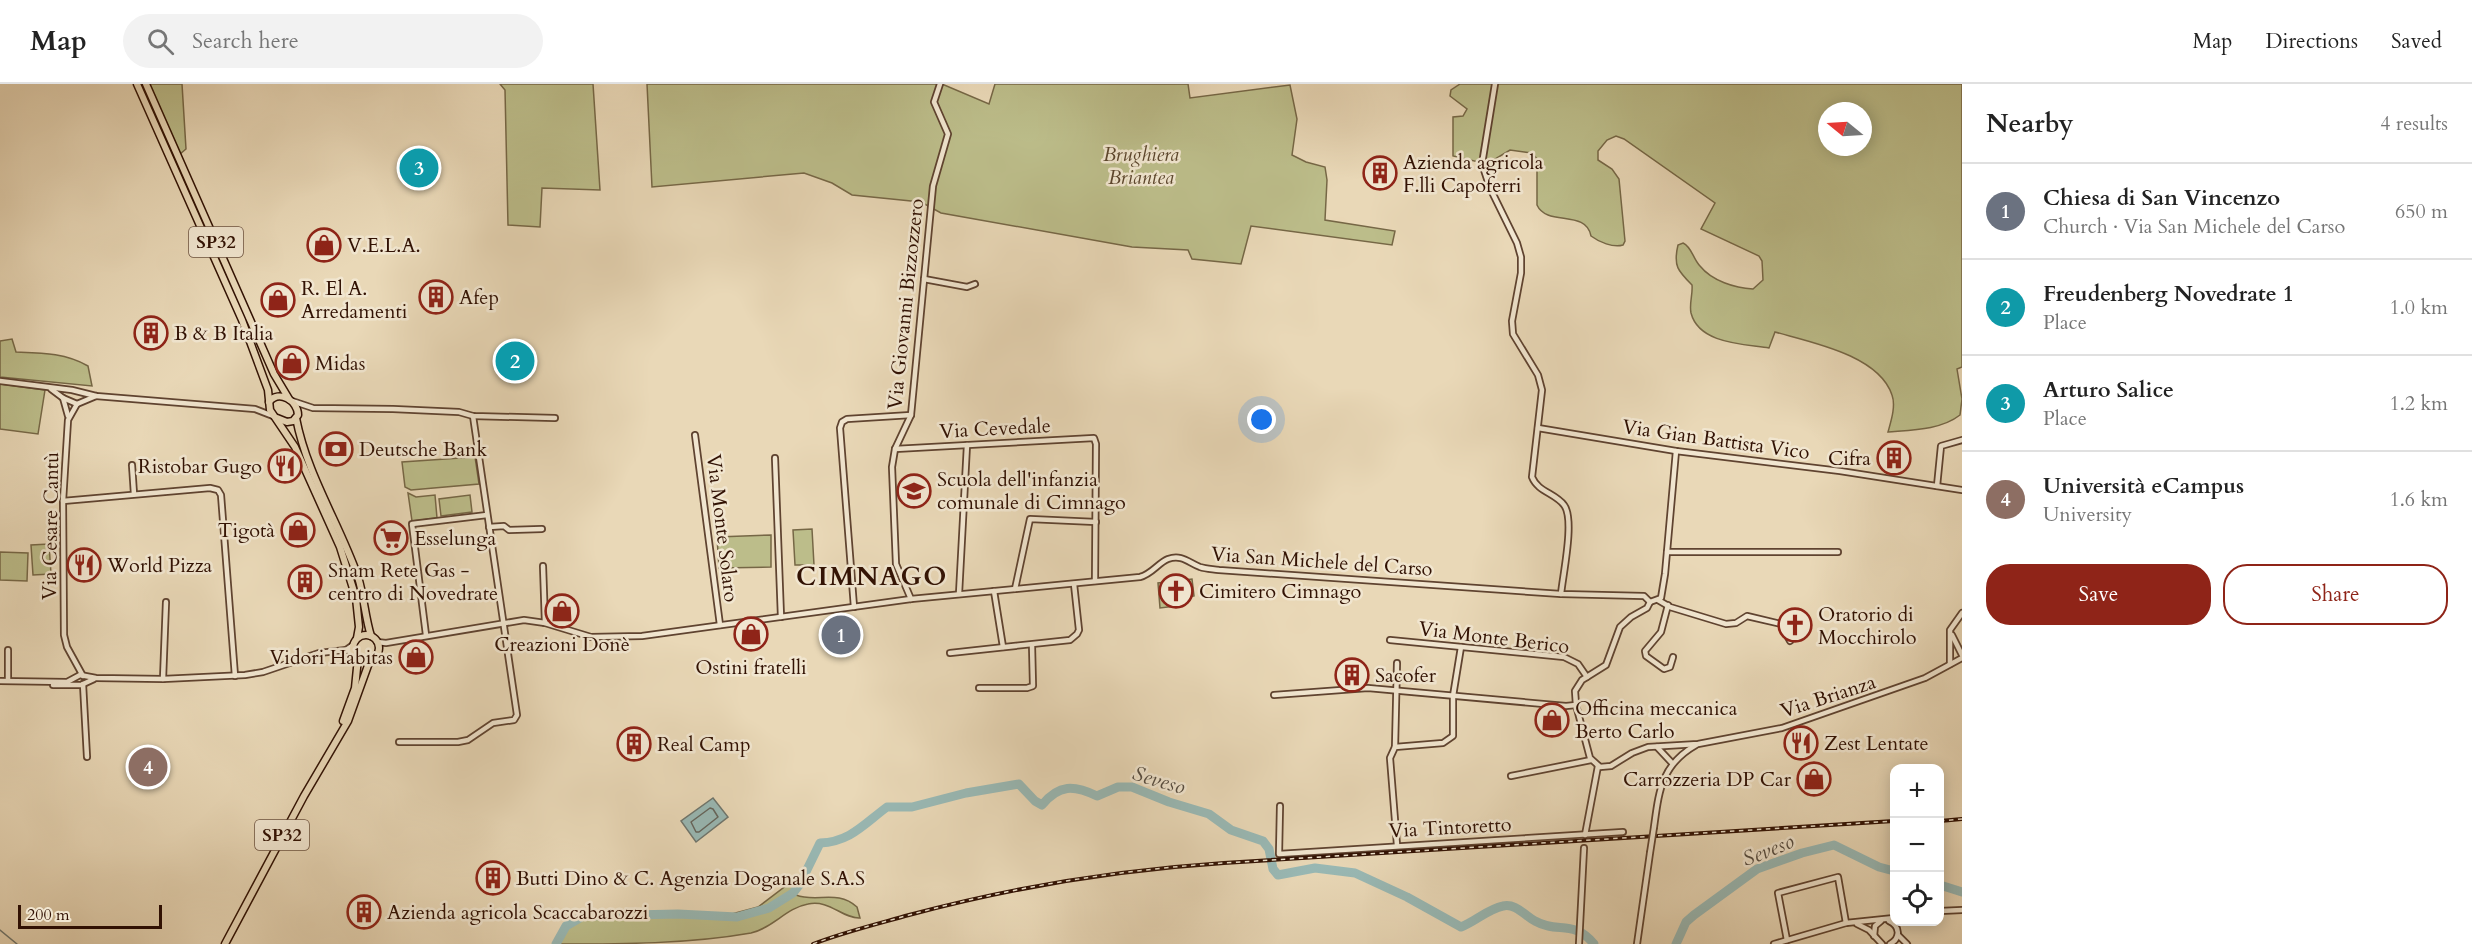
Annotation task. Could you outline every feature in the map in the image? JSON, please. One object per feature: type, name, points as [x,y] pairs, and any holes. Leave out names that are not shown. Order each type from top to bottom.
[{"type":"main road","name":"SP32","points":[[137,84],[242,320],[267,386],[270,411],[277,417],[295,447],[346,564],[357,598],[359,627],[357,638]]},
{"type":"main road","name":"SP32","points":[[146,84],[274,374],[289,399]]},
{"type":"main road","points":[[269,403],[277,396],[289,399],[297,407],[302,448],[358,577],[371,636],[378,645],[376,656],[370,660],[355,652],[357,638],[364,635],[371,636]]},
{"type":"main road","points":[[277,417],[288,422],[297,417]]},
{"type":"main road","name":"SP32","points":[[327,756],[351,704],[357,674],[355,652]]},
{"type":"main road","name":"SP32","points":[[226,944],[239,916],[353,710],[370,660]]},
{"type":"street","name":"Via Giovanni Bizzozzero","points":[[911,599],[896,564],[892,466],[895,449],[911,415],[933,186],[948,134],[934,102],[940,84]]},
{"type":"street","points":[[1495,84],[1482,164],[1490,188],[1519,250],[1521,273],[1512,321],[1513,334],[1531,361],[1541,382],[1542,399],[1533,477],[1538,486],[1562,502],[1568,515],[1561,594]]},
{"type":"street","points":[[924,279],[967,287],[975,284]]},
{"type":"street","points":[[0,381],[72,390],[96,396],[255,410],[277,417]]},
{"type":"street","points":[[46,387],[77,404],[96,396]]},
{"type":"street","points":[[72,390],[77,404]]},
{"type":"street","points":[[63,398],[68,420]]},
{"type":"street","points":[[289,399],[313,408]]},
{"type":"street","points":[[255,410],[269,403]]},
{"type":"street","name":"Via Cesare Cantù","points":[[77,404],[68,420],[63,501],[64,635],[67,647],[83,676]]},
{"type":"street","points":[[297,417],[303,410],[313,408],[555,418]]},
{"type":"street","points":[[854,607],[840,428],[842,422],[847,419],[911,415]]},
{"type":"street","points":[[399,742],[468,740],[493,723],[514,720],[517,715],[473,416]]},
{"type":"street","name":"Via Gian Battista Vico","points":[[1538,428],[1676,451],[1840,471],[1962,490]]},
{"type":"street","name":"Via Monte Solaro","points":[[695,435],[720,625]]},
{"type":"street","name":"Via Cevedale","points":[[895,449],[1090,438],[1096,441],[1096,522]]},
{"type":"street","points":[[1937,486],[1941,446],[1962,440]]},
{"type":"street","points":[[959,594],[967,445]]},
{"type":"street","points":[[1585,835],[1598,766],[1591,760],[1576,705],[1576,689],[1587,677],[1606,665],[1620,627],[1634,614],[1647,608],[1650,602],[1658,600],[1661,596],[1676,451]]},
{"type":"street","points":[[775,458],[781,617]]},
{"type":"street","points":[[132,465],[134,494]]},
{"type":"street","points":[[63,501],[210,488],[215,488],[219,492],[235,676]]},
{"type":"street","points":[[426,635],[412,524],[487,515]]},
{"type":"street","points":[[1015,589],[1030,519],[1096,522],[1095,581]]},
{"type":"street","points":[[489,527],[504,526],[509,530],[542,529]]},
{"type":"street","points":[[1667,552],[1838,552]]},
{"type":"street","name":"Via San Michele del Carso","points":[[378,645],[524,620],[545,623],[591,637],[655,634],[911,599],[1145,576],[1166,560],[1175,557],[1186,559],[1198,566],[1219,570],[1561,594],[1639,596],[1646,597],[1650,602]]},
{"type":"street","points":[[543,566],[545,623]]},
{"type":"street","points":[[950,652],[1059,643],[1070,640],[1077,634],[1079,625],[1074,584]]},
{"type":"street","points":[[994,591],[1003,647]]},
{"type":"street","points":[[1658,600],[1668,606],[1726,624],[1736,623],[1747,616],[1781,624],[1790,641]]},
{"type":"street","points":[[163,679],[166,602]]},
{"type":"street","points":[[1668,606],[1661,632],[1646,651],[1646,656],[1664,669],[1670,667],[1673,657]]},
{"type":"street","points":[[1950,664],[1950,630],[1962,613]]},
{"type":"street","points":[[1952,626],[1954,642],[1962,656]]},
{"type":"street","name":"Via Monte Berico","points":[[1390,640],[1564,657],[1578,664],[1587,677]]},
{"type":"street","points":[[978,688],[1028,688],[1033,686],[1032,645]]},
{"type":"street","points":[[1395,747],[1448,741],[1453,736],[1453,696],[1461,647]]},
{"type":"street","points":[[8,650],[8,680]]},
{"type":"street","points":[[0,681],[44,682],[83,676],[163,679],[235,676],[255,674],[300,658],[346,650],[355,652]]},
{"type":"street","name":"Via Brianza","points":[[1598,766],[1611,766],[1638,750],[1698,744],[1782,728],[1907,685],[1962,656]]},
{"type":"street","points":[[1397,663],[1395,747],[1390,765],[1397,845]]},
{"type":"street","points":[[76,678],[78,669]]},
{"type":"street","points":[[83,676],[87,757]]},
{"type":"street","points":[[76,678],[82,684]]},
{"type":"street","points":[[44,682],[56,685],[82,684],[96,678]]},
{"type":"street","points":[[1274,694],[1368,688],[1566,706],[1576,705]]},
{"type":"street","points":[[1637,944],[1660,788],[1672,763],[1698,744]]},
{"type":"street","points":[[1657,747],[1672,763]]},
{"type":"street","points":[[1668,747],[1677,758]]},
{"type":"street","points":[[1511,776],[1591,760]]},
{"type":"street","name":"Via Tintoretto","points":[[1280,806],[1279,854],[1623,832]]},
{"type":"street","points":[[1579,942],[1584,848]]},
{"type":"street","points":[[1787,940],[1778,893],[1838,877],[1846,923]]},
{"type":"street","points":[[1944,911],[1962,910]]},
{"type":"street","points":[[1869,944],[1874,937],[1875,926],[1890,919]]},
{"type":"street","points":[[1774,944],[1846,923],[1883,921],[1893,922],[1897,927],[1898,935],[1894,943]]},
{"type":"street","points":[[1854,922],[1880,944]]},
{"type":"street","points":[[1898,935],[1907,944]]},
{"type":"green space","points":[[149,84],[182,84],[186,149],[180,154]]},
{"type":"green space","points":[[500,84],[593,84],[600,190],[542,188],[540,227],[508,225],[505,90]]},
{"type":"green space","name":"Brughiera Briantea","points":[[647,84],[942,84],[989,104],[995,84],[1188,84],[1190,98],[1290,85],[1297,119],[1292,155],[1325,167],[1327,180],[1325,220],[1395,231],[1392,245],[1251,226],[1241,264],[1192,259],[1188,250],[1132,247],[941,213],[921,202],[852,195],[832,183],[804,173],[652,187]]},
{"type":"green space","points":[[1460,84],[1962,84],[1962,367],[1957,369],[1962,399],[1960,415],[1944,424],[1916,430],[1888,432],[1893,409],[1892,395],[1885,381],[1858,360],[1842,352],[1775,332],[1769,348],[1724,341],[1703,331],[1691,313],[1692,285],[1678,268],[1676,258],[1678,245],[1683,243],[1686,245],[1705,271],[1724,283],[1753,289],[1763,280],[1762,261],[1759,256],[1701,229],[1715,203],[1624,139],[1616,136],[1607,140],[1598,151],[1598,160],[1612,169],[1619,179],[1625,241],[1619,246],[1602,242],[1591,236],[1588,228],[1582,223],[1542,212],[1537,205],[1537,159],[1532,153],[1510,150],[1487,164],[1453,156],[1453,117],[1463,116],[1467,109],[1450,96],[1451,90]]},
{"type":"green space","points":[[12,339],[16,352],[62,356],[88,366],[92,386],[0,377],[0,341]]},
{"type":"green space","points":[[0,384],[45,390],[38,434],[0,429]]},
{"type":"green space","points":[[475,457],[479,484],[411,490],[405,487],[402,462]]},
{"type":"green space","points":[[408,493],[416,497],[435,495],[437,518],[412,521]]},
{"type":"green space","points":[[470,495],[472,512],[441,516],[439,499]]},
{"type":"green space","points":[[812,529],[814,565],[795,565],[793,530]]},
{"type":"green space","points":[[771,535],[771,567],[719,568],[717,537]]},
{"type":"green space","points":[[49,544],[51,574],[33,575],[31,545]]},
{"type":"green space","points":[[0,552],[28,553],[27,581],[0,580]]},
{"type":"green space","points":[[1192,579],[1194,596],[1184,598],[1184,605],[1160,608],[1158,583]]},
{"type":"green space","points":[[791,882],[796,895],[842,899],[857,907],[860,918],[848,916],[829,906],[816,903],[800,906],[759,930],[728,937],[680,941],[558,944],[571,926],[587,918],[602,918],[603,915],[728,915],[758,907]]},
{"type":"water","points":[[713,798],[728,817],[696,842],[681,821]]},
{"type":"waterway","name":"Seveso","points":[[556,944],[566,926],[583,916],[678,914],[737,917],[769,908],[793,893],[800,884],[820,843],[848,836],[887,807],[912,807],[966,793],[1019,784],[1042,805],[1055,793],[1067,788],[1074,788],[1097,796],[1118,787],[1132,787],[1169,802],[1209,814],[1231,830],[1263,841],[1269,849],[1273,869],[1278,875],[1315,868],[1355,873],[1407,897],[1461,927],[1487,912],[1503,906],[1512,906],[1543,925],[1579,932],[1594,944]]},
{"type":"waterway","name":"Seveso","points":[[1676,944],[1686,922],[1757,869],[1802,853],[1834,845],[1890,870]]},
{"type":"waterway","name":"Seveso","points":[[1944,886],[1962,892]]},
{"type":"waterway","points":[[0,930],[17,944]]},
{"type":"railway","points":[[1944,821],[1962,819]]},
{"type":"railway","points":[[813,944],[873,925],[987,896],[1065,881],[1144,870],[1890,821]]},
{"type":"place","name":"Arturo Salice","points":[[419,168]]},
{"type":"place","name":"Azienda agricola F.lli Capoferri","points":[[1380,173]]},
{"type":"place","name":"V.E.L.A.","points":[[324,245]]},
{"type":"place","name":"Afep","points":[[436,297]]},
{"type":"place","name":"R. El A. Arredamenti","points":[[278,300]]},
{"type":"place","name":"B & B Italia","points":[[151,333]]},
{"type":"place","name":"Freudenberg Novedrate 1","points":[[515,361]]},
{"type":"place","name":"Midas","points":[[292,363]]},
{"type":"place","name":"Deutsche Bank","points":[[336,449]]},
{"type":"place","name":"Cifra","points":[[1894,458]]},
{"type":"place","name":"Ristobar Gugo","points":[[285,466]]},
{"type":"place","name":"Scuola dell'infanzia comunale di Cimnago","points":[[914,491]]},
{"type":"place","name":"Tigotà","points":[[298,530]]},
{"type":"place","name":"Esselunga","points":[[391,538]]},
{"type":"place","name":"World Pizza","points":[[84,565]]},
{"type":"place","name":"Snam Rete Gas - centro di Novedrate","points":[[305,582]]},
{"type":"place","name":"Cimitero Cimnago","points":[[1176,591]]},
{"type":"place","name":"Creazioni Donè","points":[[562,611]]},
{"type":"place","name":"Oratorio di Mocchirolo","points":[[1795,625]]},
{"type":"place","name":"Ostini fratelli","points":[[751,634]]},
{"type":"place","name":"Chiesa di San Vincenzo","points":[[841,635]]},
{"type":"place","name":"Vidori Habitas","points":[[416,657]]},
{"type":"place","name":"Sacofer","points":[[1352,675]]},
{"type":"place","name":"Officina meccanica Berto Carlo","points":[[1552,720]]},
{"type":"place","name":"Zest Lentate","points":[[1801,743]]},
{"type":"place","name":"Real Camp","points":[[634,744]]},
{"type":"place","name":"Università eCampus","points":[[148,767]]},
{"type":"place","name":"Carrozzeria DP Car","points":[[1814,779]]},
{"type":"place","name":"Butti Dino & C. Agenzia Doganale S.A.S","points":[[493,878]]},
{"type":"place","name":"Azienda agricola Scaccabarozzi","points":[[364,912]]},
{"type":"district","name":"CIMNAGO","points":[[872,576]]}]
